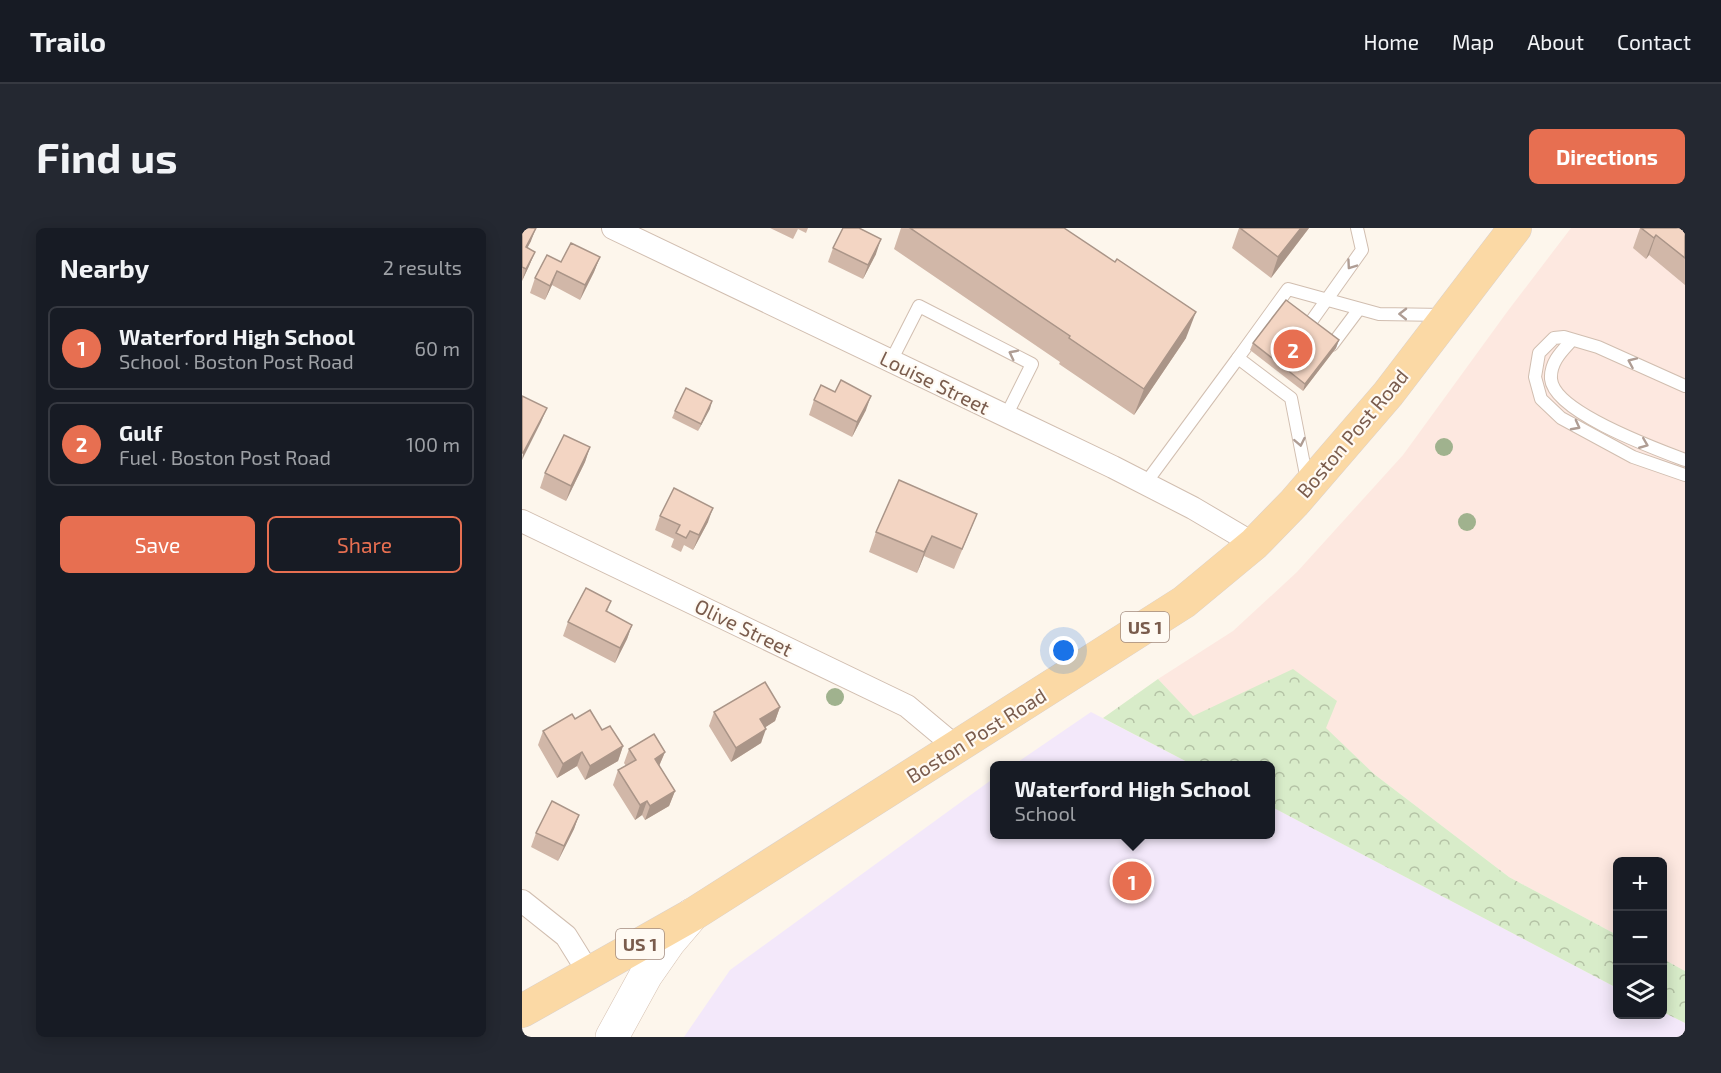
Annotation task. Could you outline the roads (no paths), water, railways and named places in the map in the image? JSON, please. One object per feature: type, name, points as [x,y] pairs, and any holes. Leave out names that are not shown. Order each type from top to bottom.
[{"type":"main road","name":"Boston Post Road","points":[[522,1011],[692,915],[1184,602],[1254,544],[1309,486],[1388,394],[1448,315],[1506,231]]},
{"type":"main road","points":[[612,1037],[646,975],[669,942],[692,915]]},
{"type":"street","name":"Louise Street","points":[[613,228],[1145,484],[1193,508],[1254,544]]},
{"type":"street","name":"Olive Street","points":[[522,521],[908,706],[956,747]]},
{"type":"street","points":[[522,901],[566,936],[589,973]]},
{"type":"lane","points":[[1308,326],[1362,250],[1357,228]]},
{"type":"lane","points":[[1145,484],[1288,289],[1378,314],[1448,315]]},
{"type":"lane","points":[[891,361],[919,306],[1032,364],[1006,416]]},
{"type":"lane","points":[[1332,345],[1359,309]]},
{"type":"lane","points":[[1685,386],[1598,347],[1564,337],[1554,339],[1539,353],[1535,377],[1541,399],[1561,418],[1634,457],[1685,476]]},
{"type":"lane","points":[[1572,340],[1555,358],[1551,378],[1556,393],[1574,408],[1638,442],[1685,460]]},
{"type":"lane","points":[[1238,358],[1270,374],[1295,393],[1309,486]]},
{"type":"place","name":"Gulf","points":[[1293,349]]},
{"type":"place","name":"Waterford High School","points":[[1132,881]]}]
